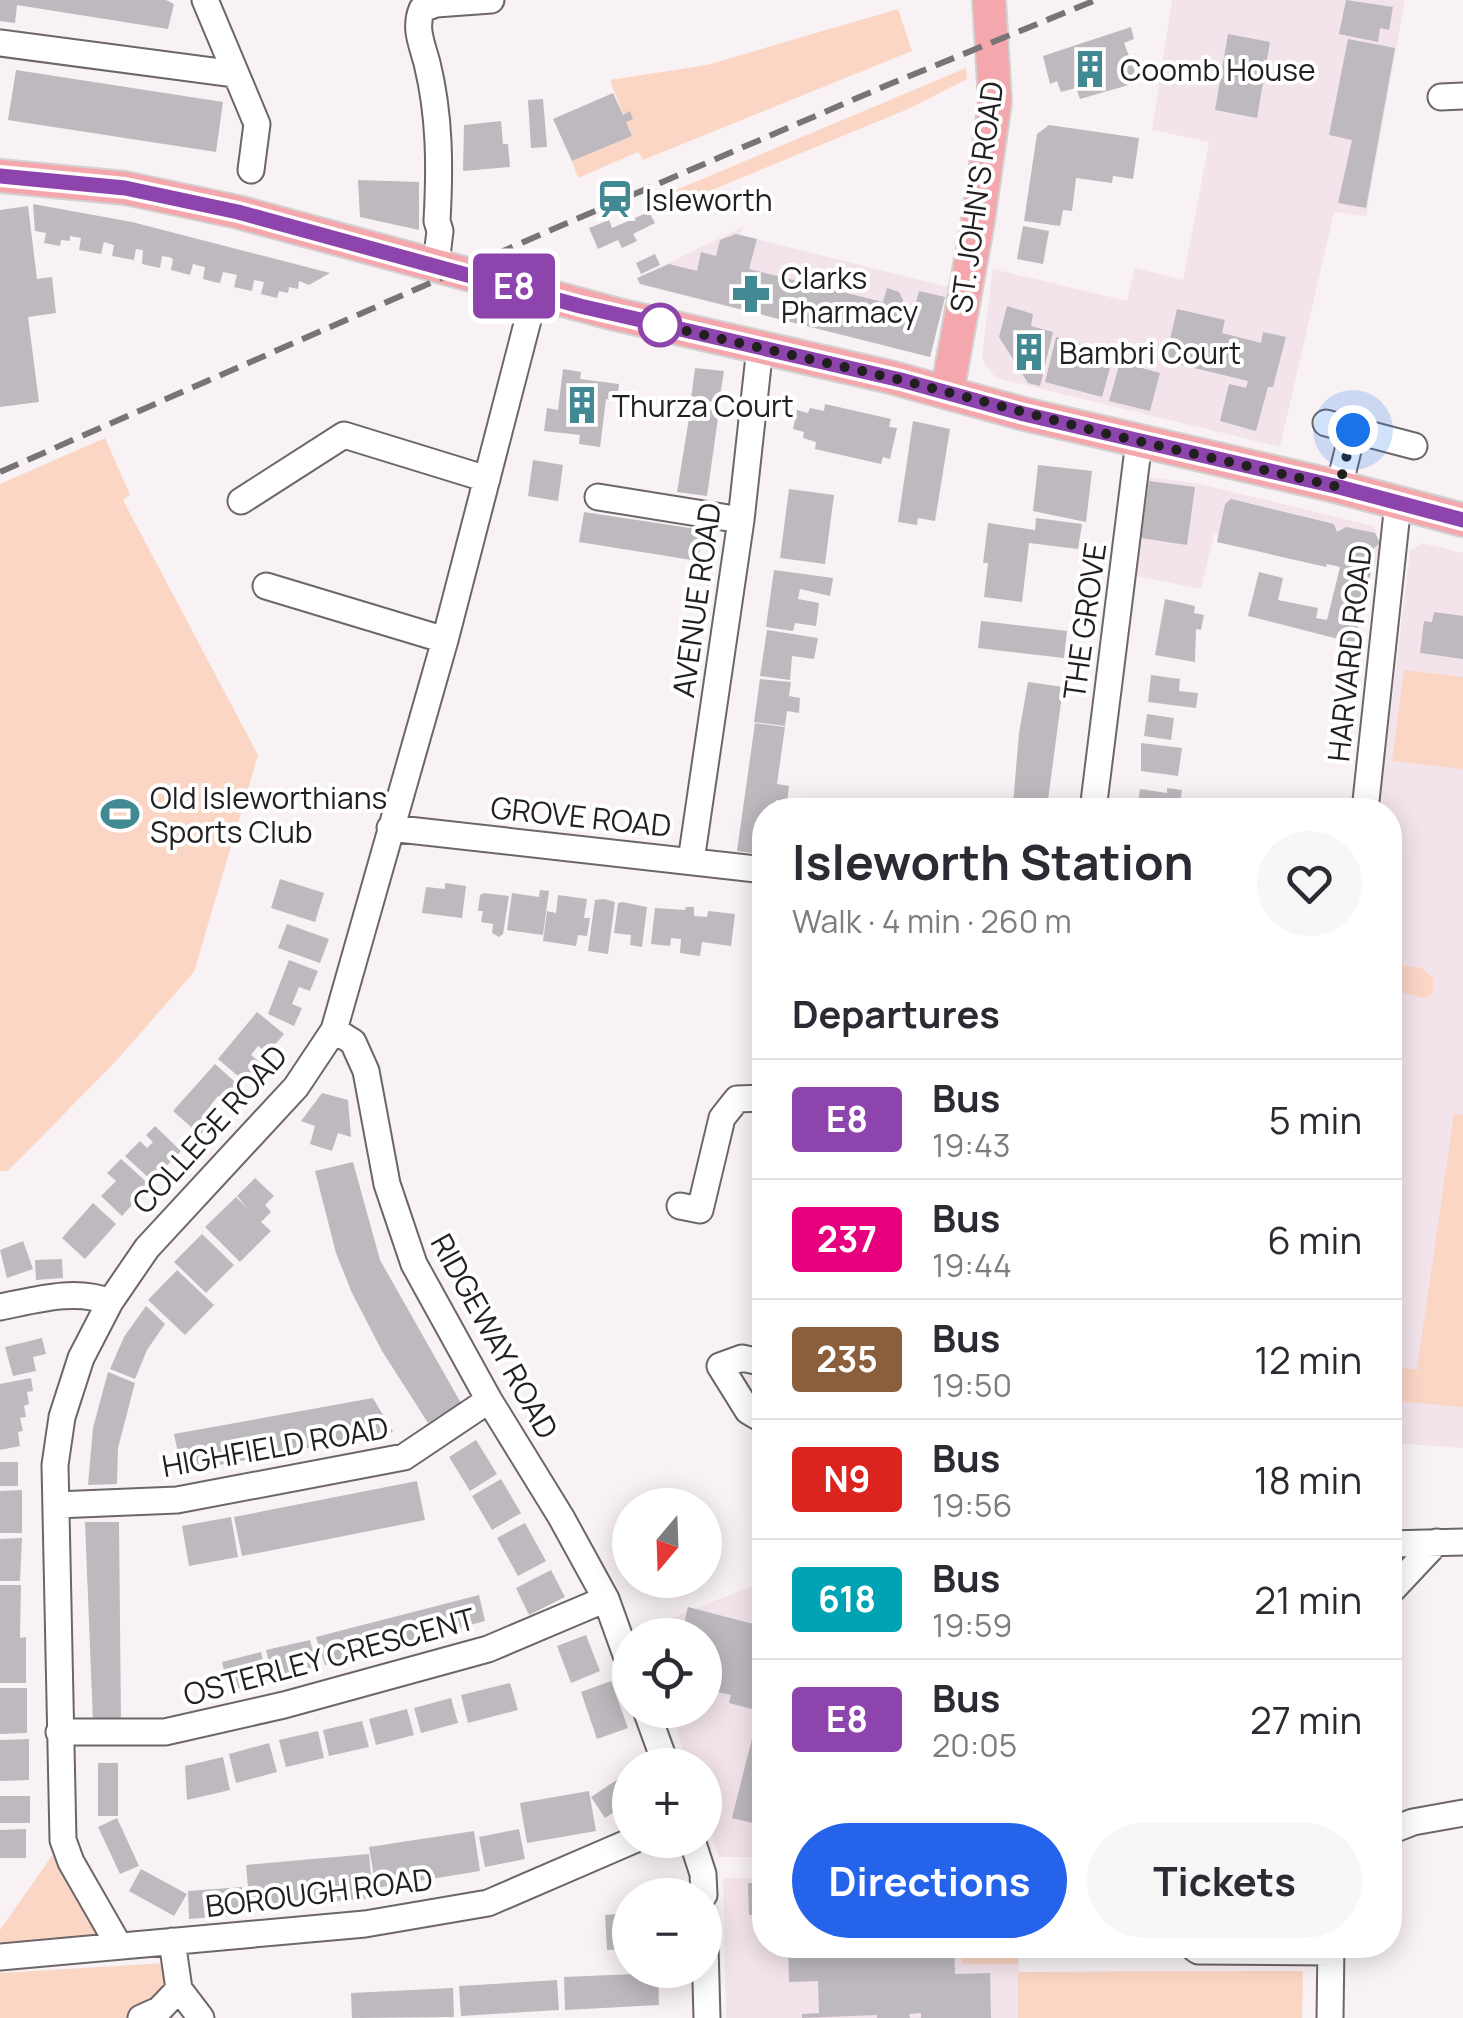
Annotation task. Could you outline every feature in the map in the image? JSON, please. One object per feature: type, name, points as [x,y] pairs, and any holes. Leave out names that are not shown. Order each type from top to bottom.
[{"type":"main road","name":"ST. JOHN'S ROAD","points":[[947,392],[978,221],[994,102],[989,0]]},
{"type":"main road","points":[[0,176],[152,192],[536,293],[1463,520]]},
{"type":"street","points":[[205,0],[257,124],[251,170]]},
{"type":"street","points":[[436,264],[440,231],[438,121],[417,27],[419,5],[491,0]]},
{"type":"street","points":[[0,43],[235,74]]},
{"type":"street","name":"COLLEGE ROAD","points":[[118,1944],[70,1862],[64,1840],[55,1465],[62,1418],[80,1358],[110,1302],[146,1248],[296,1087],[334,1030],[445,640],[536,293]]},
{"type":"street","name":"AVENUE ROAD","points":[[691,861],[741,520],[760,347]]},
{"type":"street","points":[[1326,423],[1414,446]]},
{"type":"street","points":[[1339,487],[1353,430]]},
{"type":"street","points":[[241,501],[344,435],[487,479]]},
{"type":"street","name":"THE GROVE","points":[[1094,798],[1139,442]]},
{"type":"street","points":[[598,497],[741,520]]},
{"type":"street","name":"HARVARD ROAD","points":[[1366,798],[1398,503]]},
{"type":"street","points":[[266,586],[445,640]]},
{"type":"street","name":"GROVE ROAD","points":[[390,828],[752,868]]},
{"type":"street","name":"RIDGEWAY ROAD","points":[[334,1030],[353,1042],[366,1071],[387,1184],[414,1264],[489,1400],[561,1517],[613,1618]]},
{"type":"street","points":[[692,1213],[722,1118],[737,1098],[752,1098]]},
{"type":"street","points":[[0,1307],[91,1294],[110,1302]]},
{"type":"street","points":[[752,1360],[713,1357],[752,1413]]},
{"type":"street","name":"HIGHFIELD ROAD","points":[[56,1505],[178,1500],[404,1457],[489,1400]]},
{"type":"street","points":[[1402,1544],[1450,1542]]},
{"type":"street","points":[[1402,1582],[1450,1542]]},
{"type":"street","name":"OSTERLEY CRESCENT","points":[[59,1732],[165,1732],[284,1705],[488,1650],[606,1599]]},
{"type":"street","points":[[1402,1826],[1463,1813]]},
{"type":"street","name":"BOROUGH ROAD","points":[[0,1956],[365,1924],[488,1902],[612,1849]]},
{"type":"street","points":[[172,1941],[179,1989],[201,2018]]},
{"type":"street","points":[[1330,2018],[1331,1958]]},
{"type":"street","points":[[706,1988],[706,2018]]},
{"type":"street","points":[[141,2018],[159,2010],[179,1989]]},
{"type":"shaded area","points":[[1172,0],[1405,0],[1366,216],[1334,212],[1280,447],[996,378],[982,355],[993,269],[1127,301],[1135,268],[1183,280],[1209,142],[1152,130]]},
{"type":"shaded area","points":[[898,9],[912,51],[643,160],[638,152],[578,178],[572,161],[632,136],[626,122],[633,118],[630,112],[623,115],[610,80],[707,65]]},
{"type":"shaded area","points":[[966,68],[967,79],[908,109],[651,215],[645,203]]},
{"type":"shaded area","points":[[743,227],[740,235],[948,287],[930,357],[640,284],[637,278]]},
{"type":"shaded area","name":"Old Isleworthians Sports Club","points":[[105,438],[130,495],[123,500],[258,755],[194,972],[117,1060],[8,1171],[0,1171],[0,484]]},
{"type":"shaded area","points":[[1146,477],[1199,484],[1374,526],[1380,543],[1375,567],[1214,534],[1201,589],[1127,574]]},
{"type":"shaded area","points":[[1422,543],[1463,553],[1463,1448],[1402,1444],[1402,798],[1380,798],[1410,551]]},
{"type":"shaded area","points":[[1404,670],[1463,677],[1463,769],[1392,761]]},
{"type":"shaded area","points":[[1402,966],[1422,968],[1434,979],[1432,994],[1426,998],[1402,993]]},
{"type":"shaded area","points":[[1454,1113],[1463,1115],[1463,1407],[1402,1402],[1402,1368],[1417,1370]]},
{"type":"shaded area","points":[[752,1586],[752,1857],[722,1857],[722,1748],[682,1748],[676,1728],[722,1728],[722,1618],[671,1618]]},
{"type":"shaded area","points":[[63,1840],[118,1944],[0,1957],[0,1930]]},
{"type":"shaded area","points":[[723,1878],[752,1878],[752,1958],[1018,1958],[1019,1972],[1303,1971],[1302,2018],[726,2018]]},
{"type":"shaded area","points":[[962,1958],[1018,1958],[1018,1964],[962,1964]]},
{"type":"shaded area","points":[[165,1963],[167,1988],[154,2018],[0,2018],[0,1973]]},
{"type":"shaded area","points":[[1303,1971],[1302,2018],[1018,2018],[1018,1972]]},
{"type":"building","points":[[0,0],[166,0],[174,4],[168,29],[17,5],[15,23],[0,21]]},
{"type":"building","points":[[1346,0],[1393,7],[1389,30],[1380,28],[1378,42],[1339,34]]},
{"type":"building","name":"Coomb House","points":[[1131,27],[1134,39],[1124,43],[1139,82],[1080,99],[1076,88],[1061,92],[1057,81],[1050,84],[1043,56]]},
{"type":"building","points":[[1228,34],[1270,42],[1257,118],[1215,110]]},
{"type":"building","points":[[1348,39],[1395,48],[1366,208],[1338,203],[1352,140],[1329,135]]},
{"type":"building","points":[[16,70],[223,102],[216,152],[8,120]]},
{"type":"building","points":[[613,93],[623,115],[630,111],[633,119],[626,122],[632,136],[572,161],[553,119]]},
{"type":"building","points":[[543,99],[547,147],[531,148],[528,100]]},
{"type":"building","points":[[501,121],[510,167],[463,171],[464,125]]},
{"type":"building","points":[[1049,125],[1139,138],[1133,179],[1113,176],[1112,183],[1076,178],[1072,211],[1063,210],[1060,226],[1024,221],[1037,134]]},
{"type":"building","points":[[358,180],[419,182],[419,230],[360,217]]},
{"type":"building","points":[[33,204],[132,222],[330,273],[309,285],[299,281],[298,289],[279,291],[277,298],[261,294],[264,282],[254,280],[252,291],[234,287],[237,275],[223,272],[220,283],[203,279],[205,267],[193,264],[190,275],[171,270],[173,259],[169,257],[162,256],[160,268],[142,264],[143,250],[136,249],[134,260],[112,256],[114,245],[104,242],[101,254],[79,250],[81,238],[70,236],[70,241],[61,240],[60,246],[44,243],[46,233],[35,231]]},
{"type":"building","points":[[28,206],[37,279],[52,277],[56,313],[28,317],[39,402],[0,407],[0,210]]},
{"type":"building","points":[[649,212],[655,223],[633,234],[637,241],[622,248],[618,240],[598,249],[589,228],[609,220],[612,228]]},
{"type":"building","points":[[1023,226],[1049,231],[1043,264],[1017,259]]},
{"type":"building","points":[[736,234],[757,239],[749,269],[883,302],[887,288],[899,292],[901,308],[914,311],[919,291],[945,297],[930,357],[640,284],[637,278],[669,264],[697,271],[701,252],[716,256],[720,240]]},
{"type":"building","points":[[655,254],[660,265],[641,274],[636,263]]},
{"type":"building","name":"Bambri Court","points":[[1007,306],[1033,314],[1031,326],[1053,332],[1040,386],[1028,383],[999,337]]},
{"type":"building","points":[[1177,309],[1225,320],[1222,333],[1261,343],[1263,332],[1286,337],[1256,431],[1220,421],[1229,384],[1246,388],[1248,381],[1165,361]]},
{"type":"building","points":[[1056,337],[1114,353],[1102,397],[1045,382]]},
{"type":"building","points":[[1120,362],[1160,373],[1150,411],[1109,401]]},
{"type":"building","points":[[695,368],[724,371],[719,403],[691,399]]},
{"type":"building","name":"Thurza Court","points":[[563,369],[581,372],[580,379],[619,384],[617,401],[606,399],[600,447],[579,444],[580,435],[544,431],[547,408],[558,410]]},
{"type":"building","points":[[825,404],[891,419],[889,427],[897,428],[890,459],[883,457],[881,464],[815,449],[816,442],[793,429],[797,410],[824,411]]},
{"type":"building","points":[[691,406],[719,411],[707,496],[677,492]]},
{"type":"building","points":[[913,421],[950,429],[935,521],[918,518],[917,525],[898,522]]},
{"type":"building","points":[[533,460],[563,465],[558,501],[528,496]]},
{"type":"building","points":[[1038,465],[1092,471],[1086,522],[1033,511]]},
{"type":"building","points":[[1149,481],[1195,487],[1187,545],[1141,538]]},
{"type":"building","points":[[789,489],[834,495],[825,564],[780,558]]},
{"type":"building","points":[[1231,499],[1334,524],[1337,532],[1346,527],[1375,533],[1380,543],[1373,549],[1369,562],[1373,564],[1354,643],[1248,616],[1259,572],[1283,578],[1278,600],[1318,608],[1316,618],[1327,620],[1340,567],[1217,542],[1225,504]]},
{"type":"building","points":[[584,512],[703,530],[698,561],[579,542]]},
{"type":"building","points":[[1036,518],[1082,524],[1078,549],[1029,543],[1022,602],[984,597],[988,523],[1035,530]]},
{"type":"building","points":[[774,570],[833,578],[830,596],[800,589],[798,599],[819,603],[816,626],[795,623],[793,631],[766,627]]},
{"type":"building","points":[[1165,599],[1195,606],[1194,613],[1204,615],[1201,630],[1196,629],[1195,662],[1155,655]]},
{"type":"building","points":[[1434,612],[1463,616],[1463,659],[1420,653],[1424,621],[1432,622]]},
{"type":"building","points":[[981,621],[1067,631],[1064,658],[978,648]]},
{"type":"building","points":[[767,630],[818,638],[814,659],[792,656],[790,680],[760,676]]},
{"type":"building","points":[[1151,675],[1180,679],[1179,691],[1198,693],[1196,708],[1148,702]]},
{"type":"building","points":[[760,679],[791,682],[789,696],[800,698],[799,713],[787,711],[785,726],[754,722]]},
{"type":"building","points":[[1028,682],[1063,687],[1048,798],[1014,798]]},
{"type":"building","points":[[1147,714],[1174,718],[1171,740],[1144,736]]},
{"type":"building","points":[[755,723],[785,727],[777,784],[789,786],[788,798],[752,798],[752,853],[737,851]]},
{"type":"building","points":[[1141,743],[1182,748],[1178,776],[1141,771]]},
{"type":"building","points":[[1167,788],[1182,790],[1181,798],[1139,798],[1140,789],[1167,793]]},
{"type":"building","points":[[280,879],[324,893],[315,922],[271,908]]},
{"type":"building","points":[[445,883],[466,886],[462,918],[422,913],[426,887],[445,889]]},
{"type":"building","points":[[540,890],[549,891],[543,935],[507,930],[512,893],[539,897]]},
{"type":"building","points":[[480,895],[509,896],[503,934],[499,937],[492,933],[493,924],[481,922],[483,911],[478,911]]},
{"type":"building","points":[[558,895],[587,899],[587,936],[578,935],[576,946],[543,941],[547,911],[556,913]]},
{"type":"building","points":[[595,900],[615,902],[608,954],[588,951]]},
{"type":"building","points":[[618,903],[647,907],[642,947],[630,945],[631,935],[614,933]]},
{"type":"building","points":[[694,907],[694,916],[707,917],[708,911],[735,914],[731,946],[702,942],[700,956],[680,953],[681,939],[671,938],[670,946],[651,944],[655,908]]},
{"type":"building","points":[[287,924],[329,939],[320,963],[278,948]]},
{"type":"building","points":[[289,960],[318,971],[310,991],[299,987],[292,1004],[302,1008],[294,1026],[268,1014]]},
{"type":"building","points":[[257,1012],[284,1034],[268,1053],[258,1046],[251,1055],[261,1063],[245,1082],[218,1059]]},
{"type":"building","points":[[215,1064],[241,1087],[227,1104],[218,1096],[210,1106],[218,1114],[200,1135],[173,1111]]},
{"type":"building","points":[[322,1093],[348,1100],[351,1137],[338,1133],[332,1151],[310,1144],[315,1126],[301,1121]]},
{"type":"building","points":[[155,1126],[181,1151],[152,1181],[125,1156],[140,1141],[147,1148],[153,1142],[146,1135]]},
{"type":"building","points":[[121,1159],[150,1185],[122,1216],[101,1196],[116,1181],[107,1173]]},
{"type":"building","points":[[353,1162],[380,1260],[461,1403],[428,1423],[382,1351],[336,1253],[315,1171]]},
{"type":"building","points":[[255,1178],[274,1196],[265,1205],[271,1212],[261,1222],[271,1231],[240,1262],[205,1227],[236,1197],[248,1209],[237,1196]]},
{"type":"building","points":[[93,1203],[116,1224],[85,1259],[62,1238]]},
{"type":"building","points":[[202,1234],[234,1265],[206,1293],[174,1262]]},
{"type":"building","points":[[23,1241],[33,1269],[7,1278],[0,1250]]},
{"type":"building","points":[[62,1259],[63,1278],[36,1280],[35,1260]]},
{"type":"building","points":[[177,1270],[214,1305],[185,1335],[148,1300]]},
{"type":"building","points":[[146,1306],[165,1324],[147,1350],[135,1379],[110,1369],[124,1337]]},
{"type":"building","points":[[42,1338],[46,1354],[33,1357],[36,1371],[13,1376],[5,1347]]},
{"type":"building","points":[[108,1372],[135,1383],[118,1448],[117,1484],[88,1485],[93,1428]]},
{"type":"building","points":[[31,1378],[33,1391],[27,1392],[26,1417],[20,1418],[20,1446],[0,1450],[0,1384]]},
{"type":"building","points":[[373,1398],[393,1432],[182,1472],[174,1434]]},
{"type":"building","points":[[476,1440],[497,1474],[470,1491],[449,1457]]},
{"type":"building","points":[[0,1462],[18,1462],[18,1486],[0,1486]]},
{"type":"building","points":[[501,1479],[521,1513],[492,1530],[472,1496]]},
{"type":"building","points":[[417,1481],[425,1520],[242,1556],[234,1517]]},
{"type":"building","points":[[22,1490],[22,1533],[0,1533],[0,1491]]},
{"type":"building","points":[[231,1517],[238,1557],[189,1566],[182,1526]]},
{"type":"building","points":[[85,1522],[119,1522],[121,1722],[93,1722]]},
{"type":"building","points":[[525,1523],[546,1561],[518,1576],[497,1538]]},
{"type":"building","points":[[22,1538],[20,1581],[0,1581],[0,1539]]},
{"type":"building","points":[[551,1570],[565,1597],[529,1615],[516,1588]]},
{"type":"building","points":[[0,1585],[21,1585],[20,1638],[26,1637],[26,1683],[0,1683]]},
{"type":"building","points":[[479,1595],[485,1621],[325,1665],[316,1637]]},
{"type":"building","points":[[688,1607],[752,1624],[752,1709],[729,1703],[731,1695],[722,1693],[722,1618],[685,1618]]},
{"type":"building","points":[[586,1635],[600,1671],[571,1683],[557,1646]]},
{"type":"building","points":[[310,1640],[317,1667],[273,1678],[266,1650]]},
{"type":"building","points":[[261,1652],[268,1681],[229,1691],[222,1662]]},
{"type":"building","points":[[611,1681],[612,1728],[628,1728],[597,1739],[581,1692]]},
{"type":"building","points":[[510,1683],[518,1710],[468,1723],[461,1695]]},
{"type":"building","points":[[0,1688],[27,1688],[27,1733],[0,1734]]},
{"type":"building","points":[[451,1698],[458,1723],[421,1733],[414,1708]]},
{"type":"building","points":[[407,1709],[414,1735],[376,1745],[369,1719]]},
{"type":"building","points":[[362,1721],[369,1747],[329,1756],[323,1730]]},
{"type":"building","points":[[318,1731],[324,1758],[286,1767],[279,1740]]},
{"type":"building","points":[[29,1739],[29,1780],[0,1781],[0,1740]]},
{"type":"building","points":[[752,1739],[752,1823],[732,1818]]},
{"type":"building","points":[[269,1743],[277,1772],[236,1783],[229,1754]]},
{"type":"building","points":[[223,1757],[230,1790],[187,1800],[185,1766]]},
{"type":"building","points":[[98,1763],[118,1763],[118,1816],[98,1816]]},
{"type":"building","points":[[612,1783],[612,1813],[605,1818],[591,1797]]},
{"type":"building","points":[[589,1791],[596,1831],[527,1843],[520,1803]]},
{"type":"building","points":[[0,1796],[30,1796],[30,1823],[0,1823]]},
{"type":"building","points":[[117,1818],[139,1866],[120,1874],[98,1827]]},
{"type":"building","points":[[26,1829],[26,1858],[0,1858],[0,1830]]},
{"type":"building","points":[[519,1829],[525,1859],[485,1867],[479,1837]]},
{"type":"building","points":[[474,1831],[480,1871],[376,1888],[369,1847]]},
{"type":"building","points":[[369,1854],[373,1898],[250,1909],[246,1865]]},
{"type":"building","points":[[141,1869],[187,1894],[174,1916],[129,1891]]},
{"type":"building","points":[[748,1883],[752,1883],[752,1915]]},
{"type":"building","points":[[242,1887],[243,1915],[189,1919],[188,1891]]},
{"type":"building","points":[[612,1914],[612,1950],[607,1950],[605,1915]]},
{"type":"building","points":[[788,1958],[954,1958],[955,1974],[990,1973],[991,2018],[921,2018],[921,2013],[909,2014],[910,2018],[802,2018],[802,2014],[819,2013],[818,1981],[789,1982]]},
{"type":"building","points":[[612,1975],[612,1988],[658,1988],[659,2005],[565,2010],[564,1977]]},
{"type":"building","points":[[557,1980],[559,2010],[461,2016],[459,1986]]},
{"type":"building","points":[[453,1988],[454,2017],[352,2018],[351,1993]]},
{"type":"railway","points":[[0,472],[885,86],[1096,0]]},
{"type":"bus line","name":"E8","points":[[0,176],[152,192],[238,212],[580,306],[901,380],[1024,414],[1463,520]]},
{"type":"place","name":"Coomb House","points":[[1090,69]]},
{"type":"place","name":"Isleworth","points":[[615,199]]},
{"type":"place","name":"Clarks Pharmacy","points":[[751,294]]},
{"type":"place","name":"Bambri Court","points":[[1029,352]]},
{"type":"place","name":"Thurza Court","points":[[582,405]]},
{"type":"place","name":"Old Isleworthians Sports Club","points":[[120,814]]},
{"type":"route","points":[[660,325],[647,322],[1339,487],[1353,430]]}]
